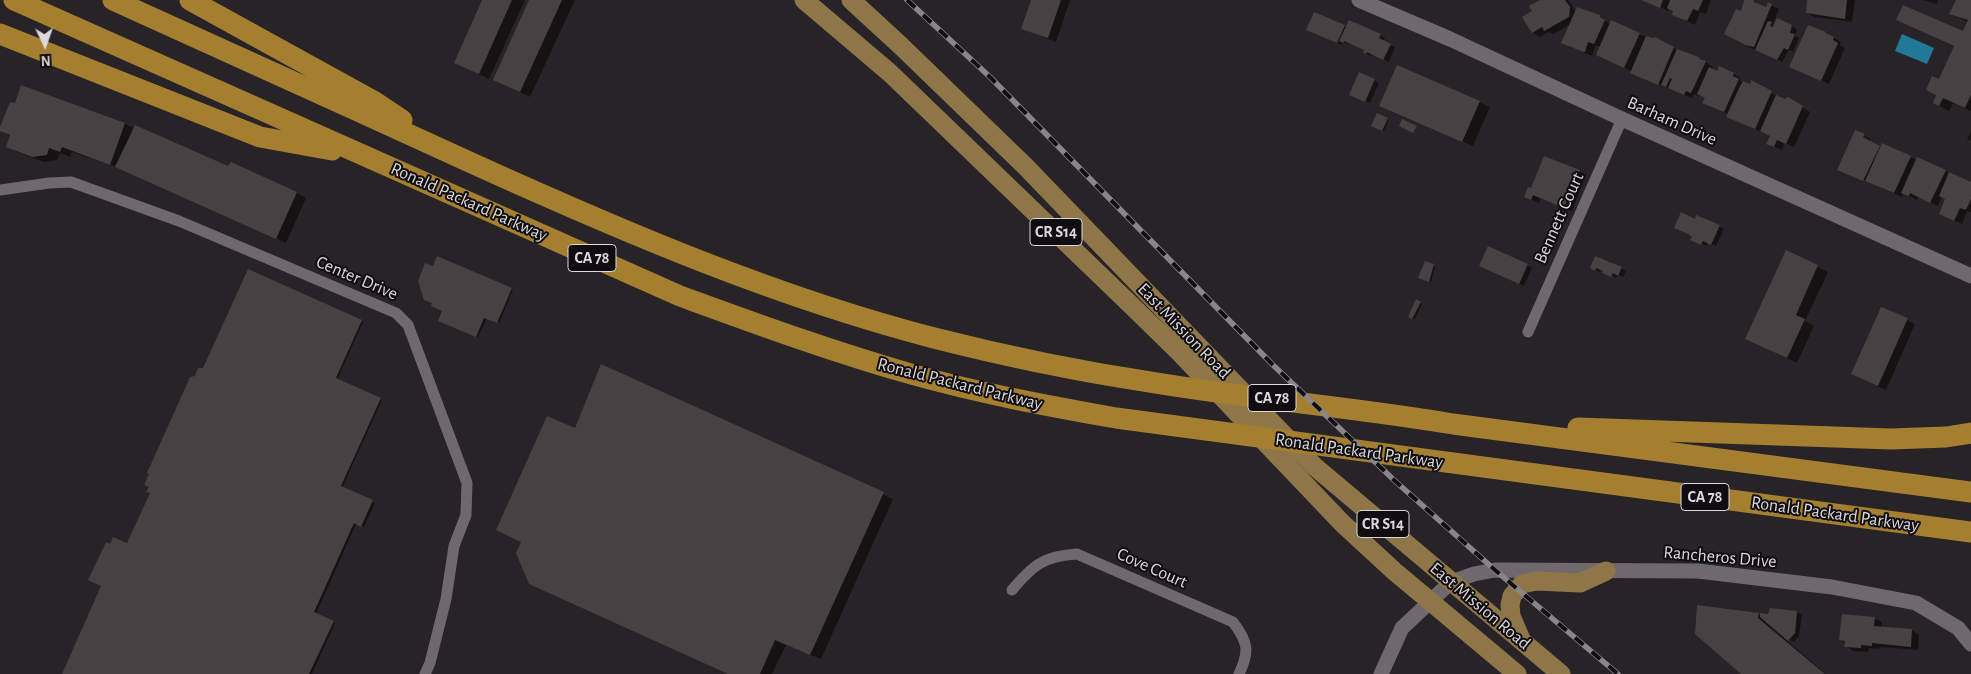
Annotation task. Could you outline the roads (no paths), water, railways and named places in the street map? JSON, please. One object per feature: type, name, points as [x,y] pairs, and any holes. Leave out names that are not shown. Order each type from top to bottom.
[{"type":"highway","name":"Ronald Packard Parkway","points":[[14,0],[226,96],[371,158],[680,296],[845,354],[913,375],[1052,407],[1116,418],[1971,532]]},
{"type":"highway","name":"Ronald Packard Parkway","points":[[113,0],[603,222],[742,277],[806,299],[932,337],[1062,367],[1153,383],[1971,492]]},
{"type":"highway","points":[[190,0],[375,102],[459,157]]},
{"type":"highway","points":[[0,34],[260,136],[371,158]]},
{"type":"highway","points":[[1453,424],[1841,439],[1891,439],[1971,433]]},
{"type":"main road","name":"East Mission Road","points":[[804,0],[868,54],[938,119],[1180,353],[1342,523],[1430,602],[1516,674]]},
{"type":"main road","name":"East Mission Road","points":[[851,0],[909,53],[1026,167],[1314,466],[1561,674]]},
{"type":"main road","points":[[868,54],[880,49],[909,53]]},
{"type":"main road","points":[[1521,640],[1511,616],[1510,605],[1512,596],[1522,584],[1536,581],[1580,583],[1606,570]]},
{"type":"street","name":"Barham Drive","points":[[1359,0],[1458,43],[1971,276]]},
{"type":"street","name":"Bennett Court","points":[[1528,332],[1622,119]]},
{"type":"street","name":"Center Drive","points":[[0,190],[48,183],[71,182],[179,222],[372,302],[396,313],[408,326],[467,483],[466,515],[454,546],[446,599],[430,663],[425,674]]},
{"type":"street","name":"Cove Court","points":[[1012,590],[1026,573],[1043,561],[1057,555],[1077,554],[1233,622],[1243,636],[1247,650],[1245,662],[1239,674]]},
{"type":"street","name":"Rancheros Drive","points":[[1452,582],[1474,574],[1495,570],[1698,571],[1832,587],[1916,603],[1958,628],[1971,644]]},
{"type":"street","points":[[1381,674],[1402,628],[1452,582]]},
{"type":"water","points":[[1902,34],[1934,48],[1927,64],[1895,51]]},
{"type":"railway","points":[[907,0],[990,77],[1273,365],[1395,481],[1495,570],[1618,674]]}]
